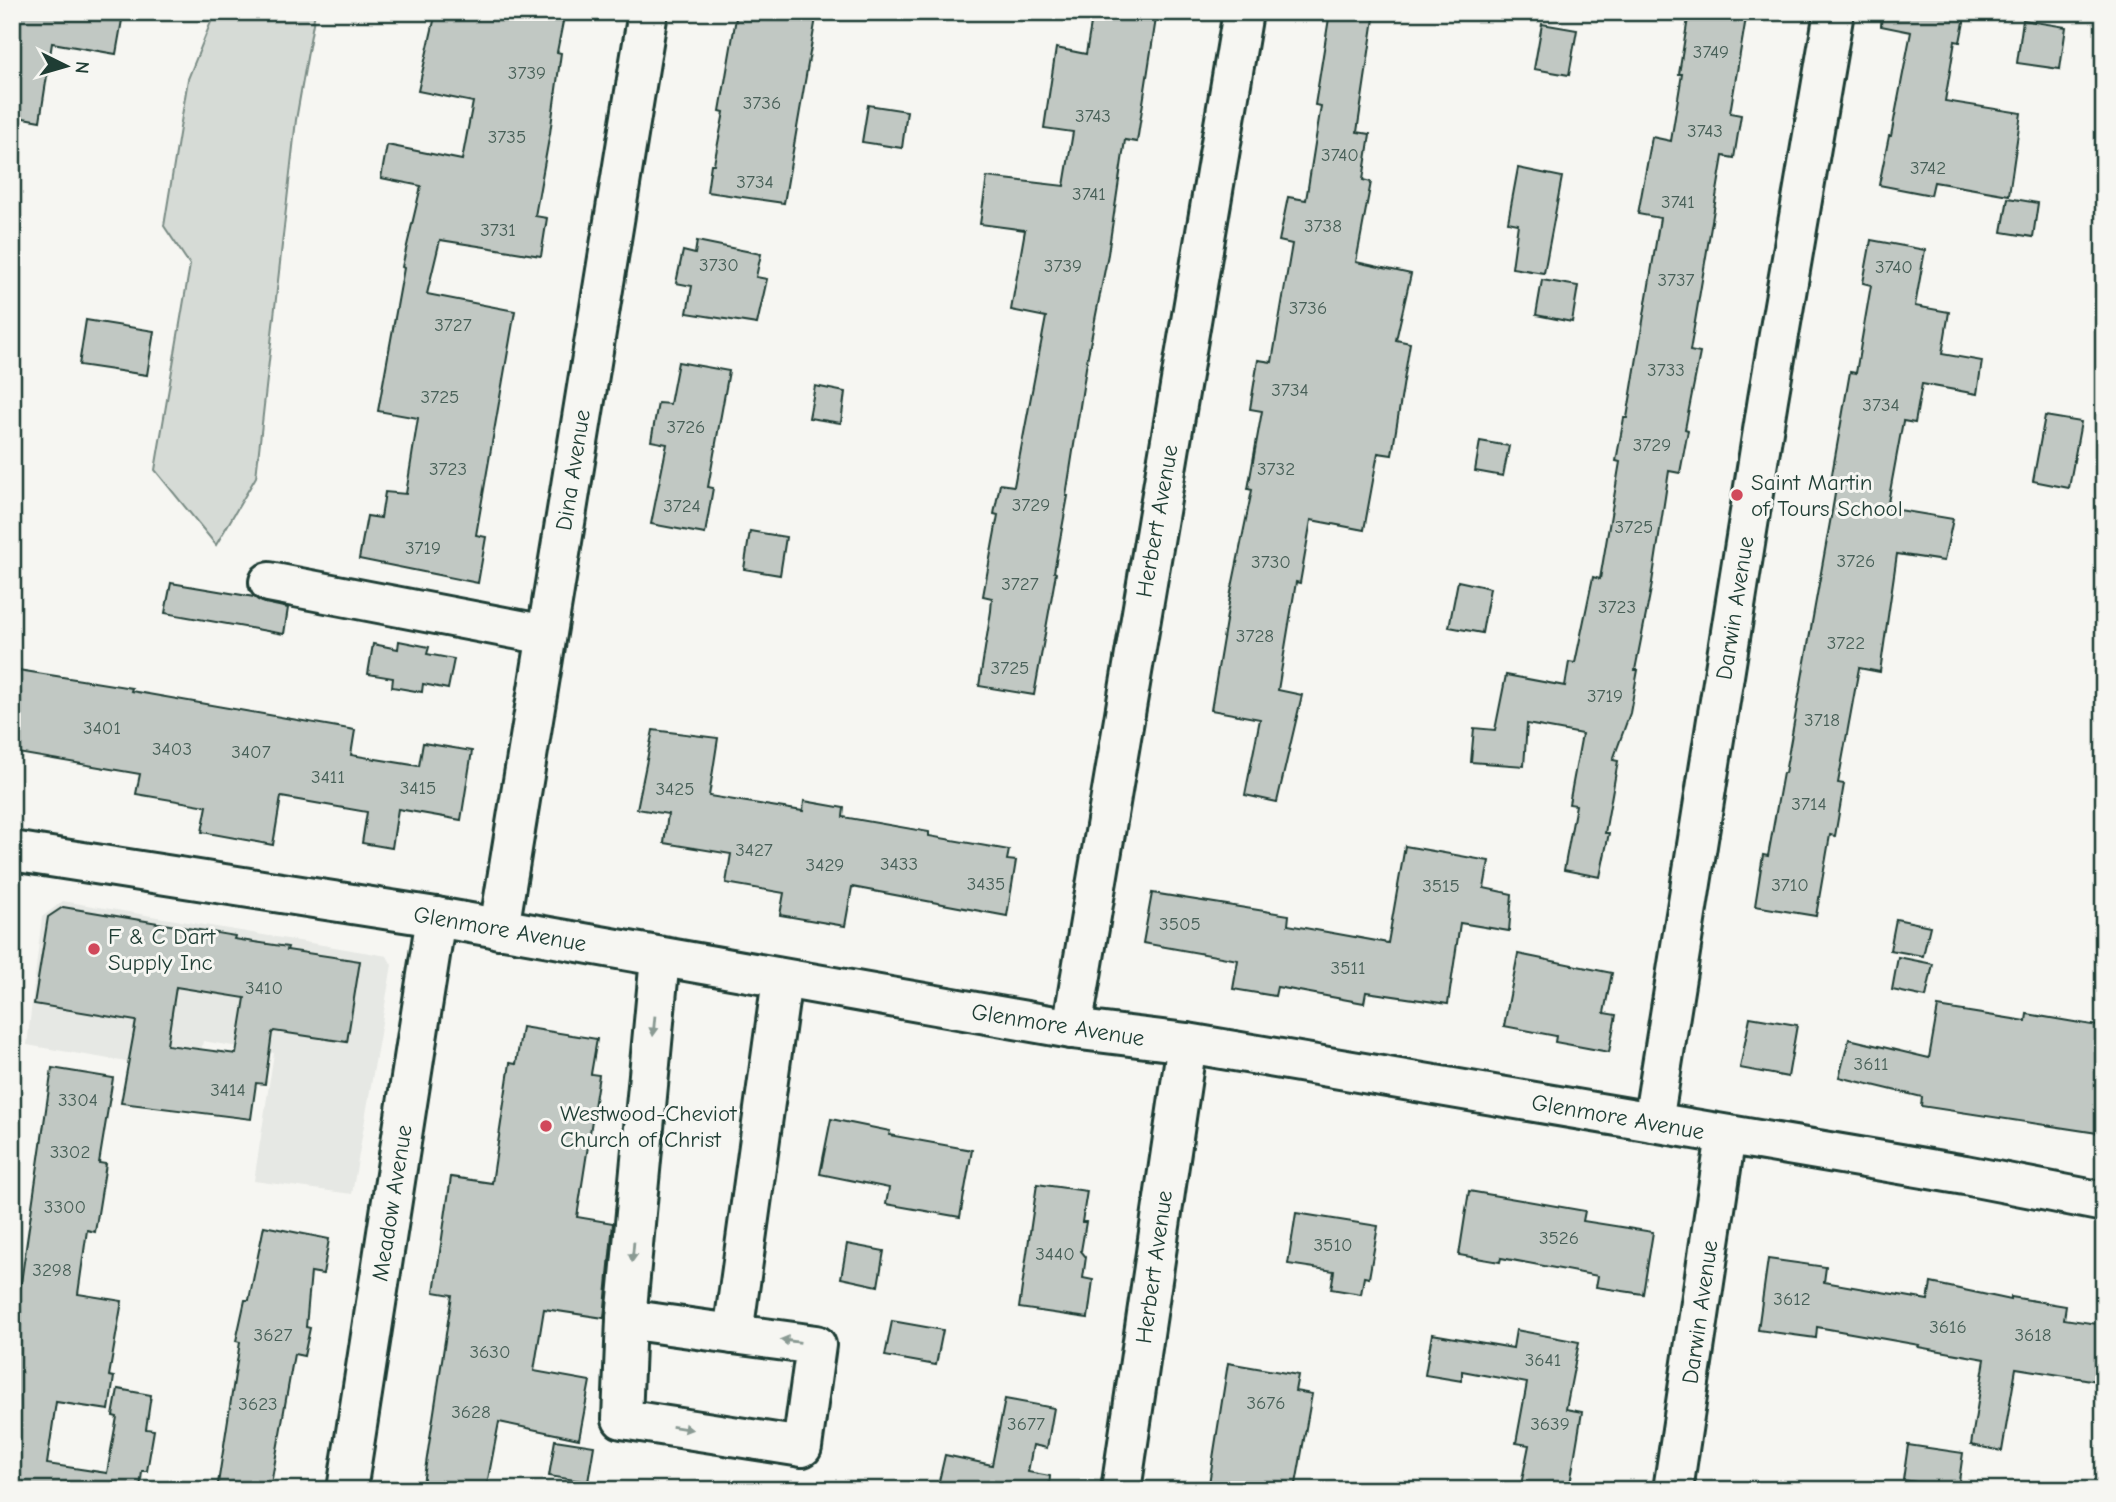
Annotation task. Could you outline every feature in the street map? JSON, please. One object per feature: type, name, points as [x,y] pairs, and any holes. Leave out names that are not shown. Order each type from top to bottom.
[{"type":"street","name":"Dina Avenue","points":[[499,929],[648,12]]},
{"type":"street","name":"Herbert Avenue","points":[[1072,1029],[1243,12]]},
{"type":"street","name":"Darwin Avenue","points":[[1653,1122],[1766,412],[1834,12]]},
{"type":"street","points":[[269,582],[546,635]]},
{"type":"street","name":"Glenmore Avenue","points":[[12,851],[436,917],[1072,1029],[1187,1043],[1965,1175],[2104,1202]]},
{"type":"street","name":"Meadow Avenue","points":[[348,1490],[436,917]]},
{"type":"street","points":[[626,1319],[816,1345],[802,1447],[622,1419],[626,1319],[660,958]]},
{"type":"street","points":[[733,1334],[782,979]]},
{"type":"street","name":"Herbert Avenue","points":[[1121,1490],[1187,1043]]},
{"type":"street","name":"Darwin Avenue","points":[[1673,1490],[1726,1135]]},
{"type":"shaded area","points":[[215,12],[315,12],[296,120],[256,477],[216,545],[155,470],[190,265],[164,226],[188,79]]},
{"type":"shaded area","points":[[63,901],[387,956],[392,965],[352,1194],[254,1181],[274,1053],[203,1041],[197,1074],[27,1045],[42,917]]},
{"type":"building","points":[[12,12],[75,12],[122,20],[116,54],[52,43],[40,121],[12,116]]},
{"type":"building","points":[[436,12],[565,12],[557,52],[561,53],[550,133],[535,216],[547,218],[541,256],[440,240],[427,294],[515,311],[476,535],[486,537],[478,583],[359,559],[367,516],[381,518],[385,492],[406,494],[418,418],[378,411],[404,268],[402,267],[421,186],[381,178],[387,145],[462,160],[473,102],[418,91]]},
{"type":"building","points":[[737,12],[817,12],[784,203],[707,192],[724,112],[720,111]]},
{"type":"building","points":[[1093,12],[1157,12],[1137,142],[1125,140],[1034,695],[979,686],[991,611],[992,598],[983,596],[998,515],[994,514],[1000,484],[1014,486],[1046,317],[1011,310],[1025,230],[980,224],[987,177],[1064,186],[1073,132],[1044,128],[1056,48],[1086,54]]},
{"type":"building","points":[[1330,12],[1375,12],[1357,132],[1370,134],[1363,180],[1371,182],[1356,262],[1411,274],[1396,340],[1410,343],[1392,455],[1378,453],[1364,530],[1311,520],[1300,583],[1296,582],[1278,690],[1302,695],[1277,802],[1245,795],[1260,719],[1211,710],[1252,490],[1248,489],[1262,411],[1250,409],[1258,360],[1272,362],[1292,244],[1279,241],[1288,197],[1306,200],[1321,106],[1315,105]]},
{"type":"building","points":[[1689,12],[1747,12],[1730,113],[1741,115],[1734,158],[1723,156],[1690,351],[1700,353],[1685,429],[1688,430],[1680,473],[1669,471],[1630,713],[1613,760],[1618,761],[1605,833],[1609,833],[1600,877],[1564,870],[1576,805],[1569,804],[1582,734],[1527,724],[1524,766],[1471,762],[1474,728],[1495,730],[1506,675],[1565,686],[1569,662],[1575,663],[1593,577],[1600,579],[1620,462],[1616,461],[1624,418],[1627,418],[1660,218],[1638,214],[1652,137],[1671,141]]},
{"type":"building","points":[[1882,12],[1966,12],[1960,42],[1955,41],[1945,101],[2021,113],[2009,195],[1934,182],[1931,195],[1879,185],[1911,32],[1881,26]]},
{"type":"building","points":[[2023,20],[2066,27],[2060,69],[2017,63]]},
{"type":"building","points":[[1542,24],[1577,30],[1569,75],[1534,69]]},
{"type":"building","points":[[868,105],[907,111],[902,148],[862,142]]},
{"type":"building","points":[[1518,168],[1562,177],[1544,273],[1512,268],[1518,224],[1508,222]]},
{"type":"building","points":[[2008,198],[2038,203],[2033,237],[2002,232]]},
{"type":"building","points":[[1871,240],[1925,250],[1915,306],[1949,312],[1942,354],[1982,361],[1977,394],[1922,384],[1915,423],[1903,421],[1887,508],[1953,519],[1944,561],[1897,554],[1880,672],[1859,668],[1838,783],[1844,784],[1835,836],[1830,835],[1816,916],[1755,906],[1763,855],[1768,856],[1785,773],[1834,500],[1837,481],[1831,480],[1850,372],[1856,373],[1871,285],[1863,283]]},
{"type":"building","points":[[697,241],[761,254],[756,277],[767,279],[757,324],[687,313],[692,286],[676,283],[683,251],[695,254]]},
{"type":"building","points":[[1542,280],[1578,286],[1572,322],[1536,315]]},
{"type":"building","points":[[86,320],[154,331],[147,375],[79,365]]},
{"type":"building","points":[[678,362],[729,371],[708,487],[713,488],[705,534],[651,524],[667,444],[651,441],[658,403],[670,404]]},
{"type":"building","points":[[815,386],[845,392],[841,423],[809,418]]},
{"type":"building","points":[[2045,416],[2081,422],[2069,488],[2033,481]]},
{"type":"building","points":[[1480,441],[1509,446],[1503,476],[1475,471]]},
{"type":"building","points":[[750,531],[786,537],[780,575],[744,569]]},
{"type":"building","points":[[1458,581],[1490,588],[1482,633],[1449,627]]},
{"type":"building","points":[[171,583],[254,597],[265,603],[288,608],[284,634],[165,613]]},
{"type":"building","points":[[399,641],[429,647],[427,654],[454,659],[448,689],[423,684],[422,692],[392,687],[393,678],[368,674],[373,644],[398,649]]},
{"type":"building","points":[[12,669],[132,688],[131,691],[355,730],[351,755],[419,766],[423,743],[472,751],[461,820],[398,809],[392,848],[362,843],[367,812],[281,797],[273,845],[202,832],[207,806],[136,794],[140,774],[12,752]]},
{"type":"building","points":[[653,730],[718,738],[709,796],[803,811],[804,801],[844,808],[843,817],[1009,850],[1007,860],[1016,861],[1007,916],[852,887],[845,926],[780,915],[784,893],[726,883],[731,854],[664,843],[668,814],[637,809]]},
{"type":"building","points":[[1405,846],[1489,861],[1484,888],[1512,894],[1509,931],[1460,923],[1448,1004],[1366,992],[1364,1003],[1277,987],[1275,996],[1233,989],[1238,960],[1143,943],[1152,893],[1289,915],[1288,925],[1388,943]]},
{"type":"building","points":[[63,907],[235,936],[234,939],[288,947],[287,950],[360,961],[347,1042],[274,1031],[265,1084],[256,1083],[251,1119],[121,1103],[136,1021],[34,1004],[48,917]],"holes":[[[176,987],[245,998],[236,1054],[167,1045]]]},
{"type":"building","points":[[1896,919],[1930,926],[1923,956],[1890,950]]},
{"type":"building","points":[[1518,954],[1612,973],[1604,1013],[1616,1015],[1609,1052],[1555,1042],[1556,1036],[1504,1026]]},
{"type":"building","points":[[1898,957],[1933,964],[1926,997],[1892,990]]},
{"type":"building","points":[[1938,1007],[2026,1021],[2027,1014],[2104,1027],[2104,1134],[1921,1106],[1922,1097],[1839,1077],[1849,1039],[1929,1058]]},
{"type":"building","points":[[1750,1017],[1797,1025],[1788,1077],[1740,1068]]},
{"type":"building","name":"Westwood-Cheviot Church of Christ","points":[[522,1027],[597,1039],[591,1074],[599,1075],[577,1217],[613,1223],[604,1318],[544,1309],[534,1371],[590,1381],[579,1439],[499,1422],[486,1490],[422,1490],[452,1295],[434,1292],[451,1177],[492,1183],[510,1063],[516,1064]]},
{"type":"building","points":[[52,1068],[113,1078],[99,1163],[106,1164],[95,1232],[87,1230],[78,1294],[122,1301],[109,1376],[114,1377],[109,1410],[56,1402],[47,1464],[107,1473],[117,1417],[113,1416],[118,1389],[151,1395],[146,1429],[154,1430],[147,1471],[142,1471],[140,1490],[12,1490],[12,1324],[15,1324]]},
{"type":"building","points":[[831,1119],[890,1131],[889,1135],[972,1150],[960,1217],[886,1204],[889,1188],[820,1174]]},
{"type":"building","points":[[1037,1184],[1087,1191],[1081,1251],[1086,1257],[1083,1278],[1093,1280],[1088,1318],[1019,1308]]},
{"type":"building","points":[[1469,1191],[1585,1211],[1583,1221],[1653,1232],[1643,1294],[1596,1287],[1598,1276],[1501,1258],[1500,1262],[1459,1255]]},
{"type":"building","points":[[1296,1213],[1378,1226],[1369,1278],[1364,1277],[1361,1294],[1331,1289],[1334,1271],[1288,1264]]},
{"type":"building","points":[[264,1226],[329,1239],[323,1274],[311,1272],[306,1327],[310,1328],[304,1356],[294,1354],[270,1490],[217,1490],[240,1342],[236,1341],[245,1300],[249,1300]]},
{"type":"building","points":[[847,1244],[884,1251],[878,1286],[841,1278]]},
{"type":"building","points":[[1768,1259],[1826,1267],[1824,1282],[1928,1300],[1931,1283],[2011,1300],[2011,1297],[2066,1306],[2064,1319],[2104,1325],[2104,1382],[2016,1368],[2002,1451],[1971,1445],[1985,1359],[1817,1327],[1816,1338],[1758,1330]]},
{"type":"building","points":[[892,1321],[943,1330],[936,1365],[885,1356]]},
{"type":"building","points":[[1516,1330],[1579,1342],[1566,1409],[1582,1412],[1569,1490],[1520,1490],[1529,1445],[1516,1443],[1527,1383],[1462,1371],[1462,1381],[1425,1375],[1432,1334],[1513,1348]]},
{"type":"building","points":[[1228,1363],[1298,1375],[1295,1391],[1312,1394],[1295,1490],[1208,1490]]},
{"type":"building","points":[[1005,1399],[1054,1408],[1047,1448],[1033,1445],[1028,1472],[1050,1476],[1049,1490],[937,1490],[945,1455],[992,1465]]},
{"type":"building","points":[[555,1440],[594,1446],[588,1482],[549,1476]]},
{"type":"building","points":[[1908,1445],[1963,1453],[1958,1488],[1903,1480]]},
{"type":"place","name":"Saint Martin of Tours School","points":[[1737,495]]},
{"type":"place","name":"F & C Dart Supply Inc","points":[[94,949]]},
{"type":"place","name":"Westwood-Cheviot Church of Christ","points":[[546,1126]]}]
